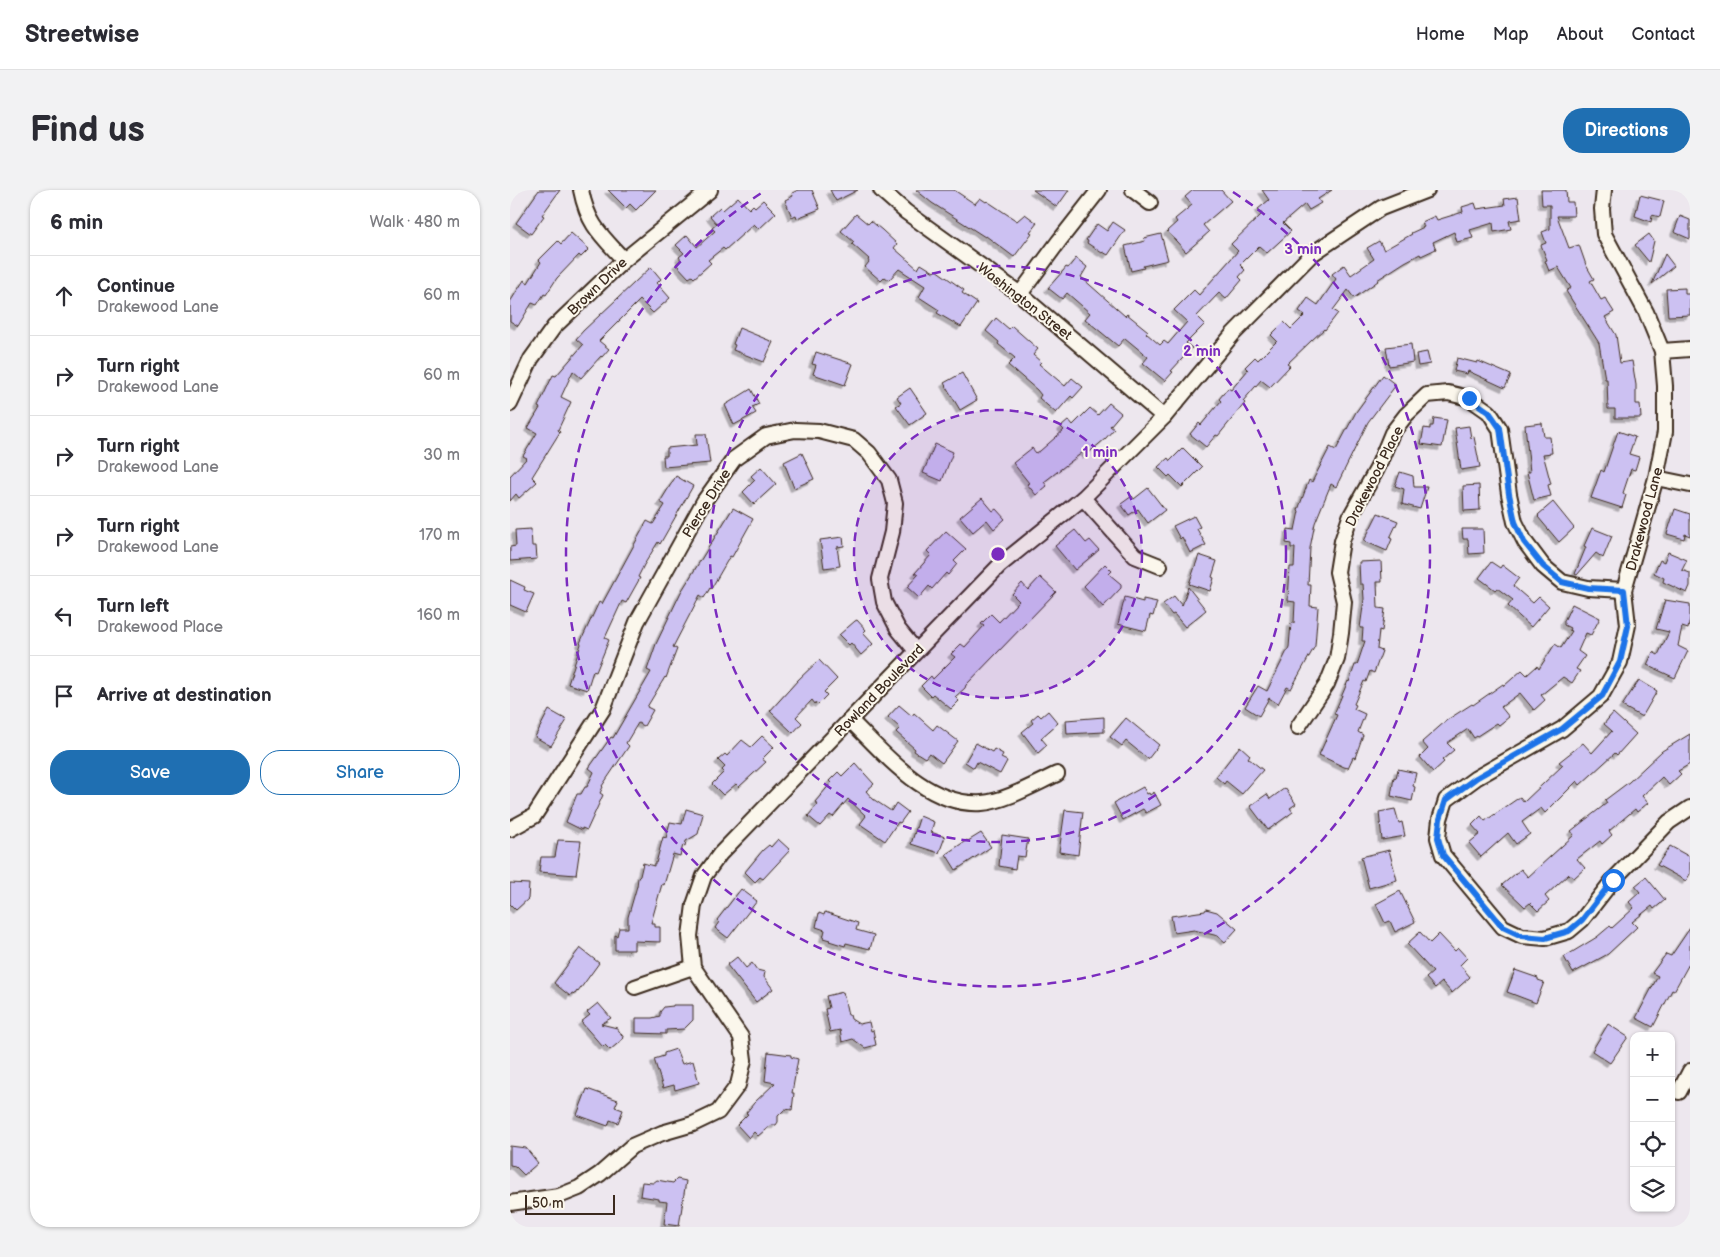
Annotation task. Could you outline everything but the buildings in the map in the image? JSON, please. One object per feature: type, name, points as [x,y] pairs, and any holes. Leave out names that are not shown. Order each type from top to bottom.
[{"type":"street","points":[[581,190],[594,228],[624,260]]},
{"type":"street","name":"Brown Drive","points":[[510,404],[531,359],[554,328],[624,260],[710,190]]},
{"type":"street","name":"Washington Street","points":[[881,190],[906,212],[1020,294],[1164,417]]},
{"type":"street","points":[[1020,294],[1058,241],[1099,190]]},
{"type":"street","points":[[1133,190],[1150,203]]},
{"type":"street","name":"Rowland Boulevard","points":[[510,1203],[559,1196],[579,1188],[600,1174],[632,1146],[662,1133],[693,1124],[718,1112],[738,1085],[744,1060],[741,1037],[693,967],[690,936],[694,905],[704,876],[720,854],[1000,565],[1083,498],[1164,417],[1233,334],[1312,254],[1381,208],[1427,190]]},
{"type":"street","name":"Drakewood Lane","points":[[1604,190],[1602,209],[1604,234],[1646,312],[1662,351],[1666,386],[1665,432],[1656,478],[1624,590],[1628,626],[1620,662],[1602,696],[1562,729],[1476,778],[1446,800],[1440,819],[1438,838],[1443,855],[1503,927],[1522,936],[1545,938],[1569,931],[1582,920],[1613,880],[1669,822],[1690,808]]},
{"type":"street","points":[[1662,351],[1690,349]]},
{"type":"street","name":"Drakewood Place","points":[[1298,727],[1327,684],[1337,659],[1344,602],[1338,572],[1342,541],[1350,517],[1377,469],[1392,433],[1406,415],[1427,395],[1448,393],[1469,398],[1489,412],[1500,428],[1509,494],[1515,522],[1524,542],[1543,566],[1562,582],[1588,588],[1624,590]]},
{"type":"street","name":"Pierce Drive","points":[[510,829],[534,816],[603,709],[637,622],[704,502],[734,459],[766,436],[795,430],[819,432],[854,440],[869,453],[889,480],[895,503],[892,532],[880,579],[884,602],[891,616],[898,629],[916,651]]},
{"type":"street","points":[[1656,478],[1690,485]]},
{"type":"street","points":[[1083,498],[1135,556],[1160,566]]},
{"type":"street","points":[[850,720],[915,782],[933,792],[960,802],[982,803],[1014,794],[1057,774]]},
{"type":"street","points":[[635,987],[693,967]]},
{"type":"street","points":[[1679,1092],[1690,1071]]},
{"type":"route","points":[[1469,398],[1489,412],[1500,428],[1509,494],[1515,522],[1524,542],[1543,566],[1562,582],[1588,588],[1624,590],[1628,626],[1620,662],[1602,696],[1562,729],[1476,778],[1446,800],[1440,819],[1438,838],[1443,855],[1503,927],[1522,936],[1545,938],[1569,931],[1582,920],[1613,880]]}]
